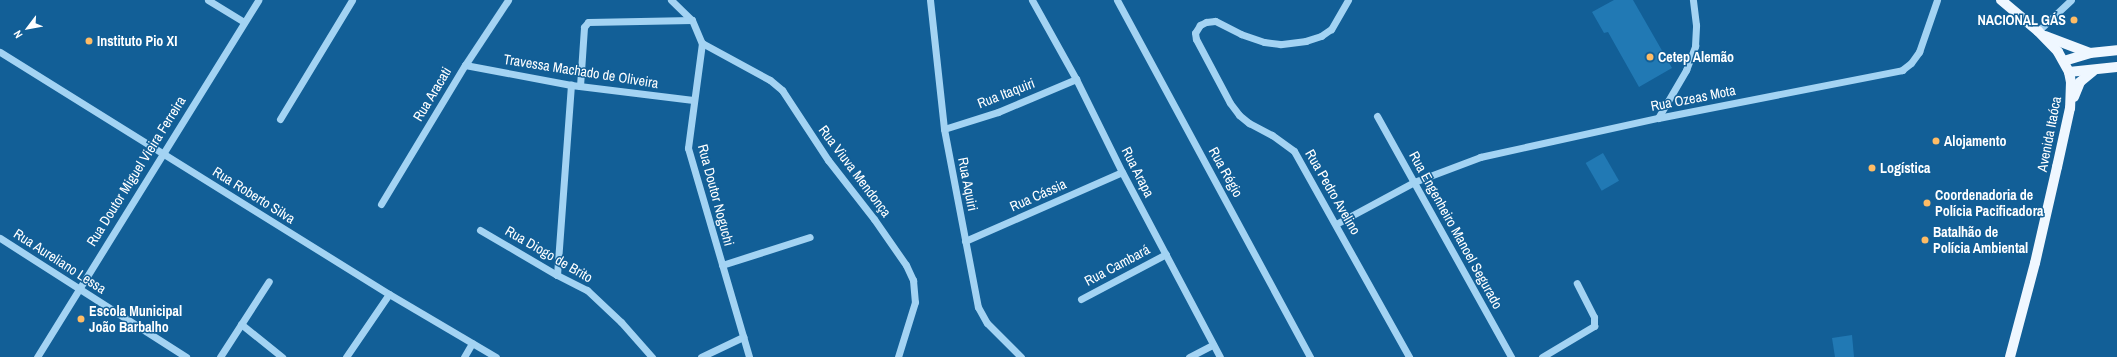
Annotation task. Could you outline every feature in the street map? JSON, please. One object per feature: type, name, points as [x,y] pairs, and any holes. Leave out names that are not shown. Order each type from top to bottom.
[{"type":"main road","name":"Avenida Itaóca","points":[[2001,0],[2040,33],[2064,61],[2072,82],[2070,108],[2035,263],[2010,357]]},
{"type":"main road","points":[[2040,33],[2090,53]]},
{"type":"main road","points":[[2064,61],[2090,53],[2117,50]]},
{"type":"main road","points":[[2069,72],[2117,67]]},
{"type":"main road","points":[[2070,108],[2083,77],[2095,70]]},
{"type":"main road","name":"Avenida Itaóca","points":[[2006,357],[2012,346]]},
{"type":"street","points":[[208,0],[244,22]]},
{"type":"street","name":"Rua Doutor Miguel Vieira Ferreira","points":[[37,357],[258,0]]},
{"type":"street","points":[[280,119],[352,0]]},
{"type":"street","name":"Rua Aracati","points":[[381,204],[465,66],[508,0]]},
{"type":"street","points":[[671,0],[692,20],[702,43]]},
{"type":"street","name":"Rua Aquiri","points":[[930,0],[944,129],[978,307],[987,323],[1021,357]]},
{"type":"street","name":"Rua Arapa","points":[[1032,0],[1076,79],[1122,172],[1220,357]]},
{"type":"street","name":"Rua Régio","points":[[1117,0],[1310,357]]},
{"type":"street","name":"Rua Pedro Avelino","points":[[1348,0],[1327,32],[1296,43],[1280,44],[1264,42],[1241,34],[1215,21],[1206,22],[1200,25],[1195,33],[1198,44],[1230,103],[1249,123],[1282,141],[1294,151],[1409,357]]},
{"type":"street","points":[[1658,118],[1686,70],[1695,46],[1696,25],[1693,0]]},
{"type":"street","name":"Rua Ozeas Mota","points":[[1336,224],[1414,182],[1480,157],[1658,118],[1902,70],[1919,52],[1937,0]]},
{"type":"street","points":[[2040,33],[2071,0]]},
{"type":"street","points":[[580,86],[584,27],[588,22],[692,20]]},
{"type":"street","name":"Rua Doutor Noguchi","points":[[702,43],[693,100],[688,148],[749,357]]},
{"type":"street","name":"Rua Viuva Mendonça","points":[[702,43],[770,80],[782,90],[824,154],[874,219],[906,265],[916,290],[916,302],[898,357]]},
{"type":"street","name":"Rua Roberto Silva","points":[[0,52],[389,294],[496,357]]},
{"type":"street","name":"Travessa Machado de Oliveira","points":[[465,66],[571,85],[693,100]]},
{"type":"street","name":"Rua Itaquiri","points":[[944,129],[998,112],[1076,79]]},
{"type":"street","points":[[557,275],[571,85]]},
{"type":"street","name":"Rua Engenheiro Manoel Segurado","points":[[1377,116],[1511,357]]},
{"type":"street","name":"Rua Cássia","points":[[965,241],[1122,172]]},
{"type":"street","name":"Rua Diogo de Brito","points":[[480,230],[557,275],[587,290],[621,322],[652,357]]},
{"type":"street","points":[[722,265],[810,236]]},
{"type":"street","name":"Rua Aureliano Lessa","points":[[0,238],[186,357]]},
{"type":"street","name":"Rua Cambará","points":[[1081,299],[1166,254]]},
{"type":"street","points":[[220,357],[269,280]]},
{"type":"street","points":[[1542,357],[1594,326],[1594,316],[1577,283]]},
{"type":"street","points":[[346,357],[389,294]]},
{"type":"street","points":[[241,324],[282,357]]},
{"type":"street","points":[[701,357],[743,337]]},
{"type":"street","points":[[464,357],[472,343]]},
{"type":"street","points":[[1189,357],[1213,345]]},
{"type":"shaded area","points":[[1614,0],[1633,0],[1672,68],[1639,87],[1608,32],[1604,33],[1592,12]]},
{"type":"shaded area","points":[[1603,153],[1619,181],[1602,191],[1586,163]]},
{"type":"shaded area","points":[[1852,335],[1854,357],[1835,357],[1832,338]]},
{"type":"place","name":"NACIONAL GÁS","points":[[2074,20]]},
{"type":"place","name":"Instituto Pio XI","points":[[89,41]]},
{"type":"place","name":"Cetep Alemão","points":[[1650,57]]},
{"type":"place","name":"Alojamento","points":[[1936,141]]},
{"type":"place","name":"Logística","points":[[1872,168]]},
{"type":"place","name":"Coordenadoria de Polícia Pacificadora","points":[[1927,203]]},
{"type":"place","name":"Batalhão de Polícia Ambiental","points":[[1925,240]]},
{"type":"place","name":"Escola Municipal João Barbalho","points":[[81,319]]}]
